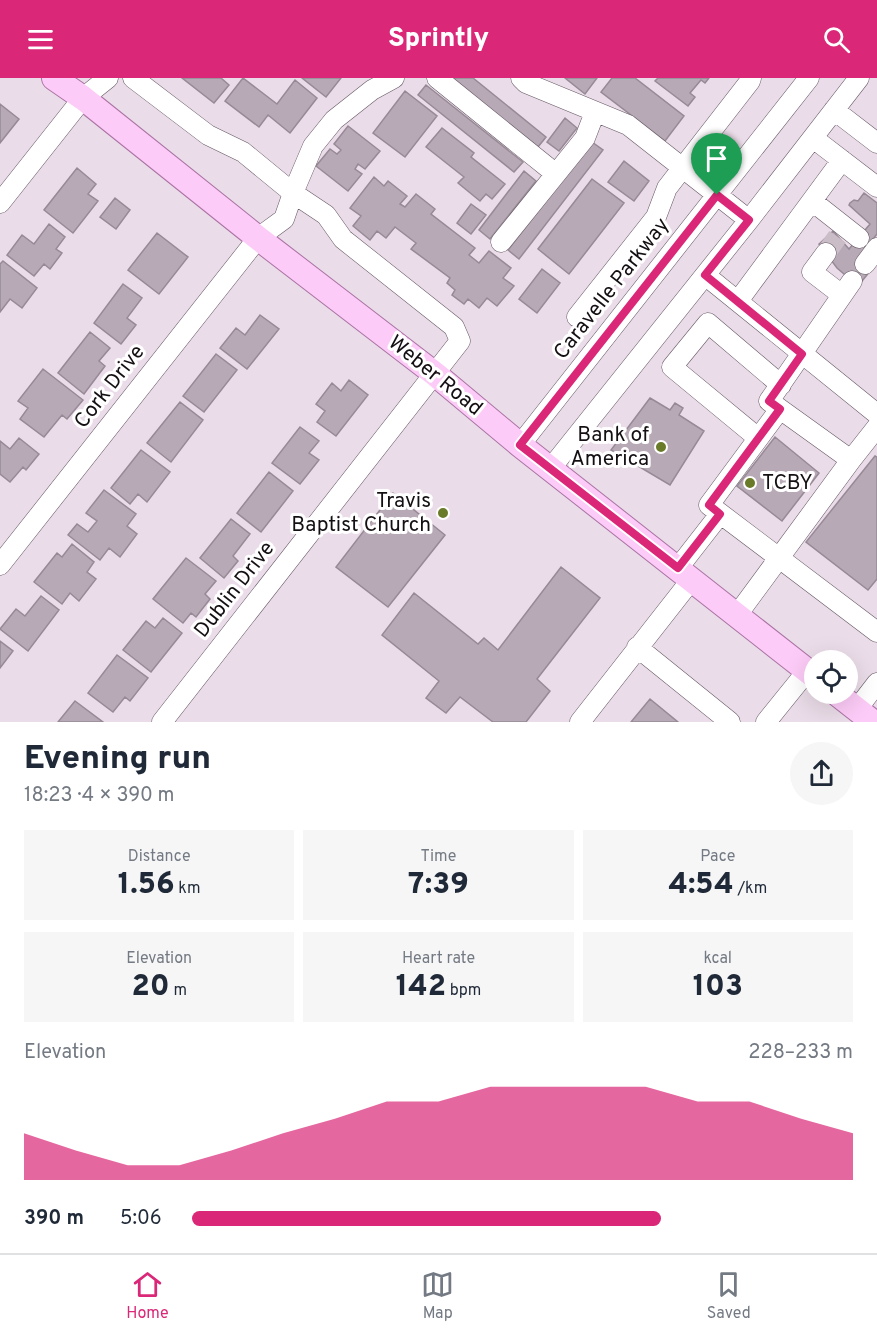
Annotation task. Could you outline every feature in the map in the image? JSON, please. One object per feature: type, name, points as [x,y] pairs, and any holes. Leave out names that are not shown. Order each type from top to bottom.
[{"type":"main road","name":"Weber Road","points":[[54,78],[83,98],[258,238],[435,374],[520,445],[804,668]]},
{"type":"main road","points":[[850,704],[865,716]]},
{"type":"street","points":[[0,202],[83,98],[108,78]]},
{"type":"street","points":[[132,78],[208,135],[243,152],[293,193]]},
{"type":"street","name":"Cork Drive","points":[[0,565],[258,238],[284,219],[313,146],[334,120],[371,84],[394,78]]},
{"type":"street","points":[[437,78],[556,174]]},
{"type":"street","points":[[521,78],[526,83],[628,125],[749,220]]},
{"type":"street","points":[[577,317],[656,217],[667,188],[751,78]]},
{"type":"street","name":"Caravelle Parkway","points":[[520,445],[809,78]]},
{"type":"street","points":[[551,468],[859,78]]},
{"type":"street","points":[[834,110],[877,143]]},
{"type":"street","points":[[501,242],[585,138],[595,112]]},
{"type":"street","points":[[813,138],[877,187]]},
{"type":"street","points":[[738,301],[842,160]]},
{"type":"street","name":"Dublin Drive","points":[[162,722],[460,341],[454,327],[343,239],[326,215],[293,193]]},
{"type":"street","points":[[812,201],[861,244]]},
{"type":"street","points":[[826,253],[812,272],[847,288],[769,401],[851,460]]},
{"type":"street","points":[[705,275],[877,414]]},
{"type":"street","points":[[668,322],[692,341]]},
{"type":"street","points":[[758,438],[672,367],[708,323],[781,385]]},
{"type":"street","points":[[780,409],[709,505],[877,632]]},
{"type":"street","points":[[737,615],[877,427]]},
{"type":"street","points":[[580,722],[638,647],[720,514]]},
{"type":"street","points":[[638,647],[730,722]]},
{"type":"street","points":[[766,722],[804,681]]},
{"type":"street","points":[[865,716],[877,683]]},
{"type":"building","points":[[182,78],[221,78],[229,85],[214,103]]},
{"type":"building","points":[[243,78],[277,104],[295,80],[317,98],[290,133],[268,115],[259,127],[225,101]]},
{"type":"building","points":[[302,78],[341,78],[326,97]]},
{"type":"building","points":[[453,78],[473,78],[546,137],[538,147]]},
{"type":"building","points":[[565,78],[597,78],[585,94]]},
{"type":"building","points":[[612,78],[635,78],[684,116],[665,141],[601,92]]},
{"type":"building","points":[[658,78],[709,78],[705,83],[701,80],[690,93],[695,97],[688,106],[655,81]]},
{"type":"building","points":[[426,85],[523,162],[514,172],[418,95]]},
{"type":"building","points":[[405,91],[437,116],[405,157],[373,133]]},
{"type":"building","points":[[0,104],[19,119],[0,143]]},
{"type":"building","points":[[565,118],[577,128],[559,151],[547,142]]},
{"type":"building","points":[[348,126],[380,151],[365,169],[358,164],[355,169],[362,174],[348,191],[316,166],[330,149],[337,154],[341,150],[334,144]]},
{"type":"building","points":[[442,128],[474,153],[471,157],[505,184],[492,199],[486,194],[480,201],[458,183],[464,177],[426,147]]},
{"type":"building","points":[[592,142],[603,150],[519,259],[508,250]]},
{"type":"building","points":[[624,161],[649,181],[634,201],[608,182]]},
{"type":"building","points":[[77,168],[96,184],[88,194],[98,201],[73,233],[44,210]]},
{"type":"building","points":[[524,171],[536,181],[490,239],[479,230]]},
{"type":"building","points":[[374,177],[384,186],[388,181],[407,196],[400,204],[405,207],[416,194],[435,209],[431,214],[475,248],[469,255],[479,263],[489,251],[511,268],[503,278],[514,286],[497,306],[487,298],[479,308],[468,299],[464,304],[452,295],[455,290],[447,283],[450,278],[411,249],[416,243],[395,227],[386,238],[377,231],[370,240],[353,226],[361,216],[350,208]]},
{"type":"building","points":[[592,179],[624,203],[569,274],[538,249]]},
{"type":"building","points":[[864,193],[877,203],[877,234],[858,258],[871,270],[858,286],[837,268],[819,244],[833,231],[849,249],[870,224],[849,205],[854,200],[858,201]]},
{"type":"building","points":[[115,198],[130,210],[116,229],[100,217]]},
{"type":"building","points":[[471,204],[486,215],[471,234],[457,223]]},
{"type":"building","points":[[49,224],[65,237],[56,249],[62,253],[50,269],[44,264],[34,276],[7,255],[22,235],[34,244]]},
{"type":"building","points":[[157,233],[188,257],[159,294],[128,270]]},
{"type":"building","points":[[3,261],[37,288],[22,308],[10,299],[0,312],[0,264]]},
{"type":"building","points":[[542,269],[560,283],[537,313],[519,299]]},
{"type":"building","points":[[123,284],[142,298],[127,318],[136,325],[121,344],[94,323]]},
{"type":"building","points":[[260,315],[279,329],[247,369],[220,348],[236,328],[245,335]]},
{"type":"building","points":[[90,332],[110,348],[99,361],[105,366],[84,394],[58,373]]},
{"type":"building","points":[[216,354],[237,370],[204,412],[183,396]]},
{"type":"building","points":[[43,369],[83,400],[67,419],[62,415],[44,437],[20,419],[28,408],[18,401]]},
{"type":"building","points":[[349,380],[368,395],[336,436],[317,422],[325,411],[316,404],[332,383],[341,391]]},
{"type":"building","points":[[650,398],[670,410],[675,403],[683,408],[679,415],[704,431],[670,485],[611,450]]},
{"type":"building","points":[[180,402],[203,420],[171,462],[147,443]]},
{"type":"building","points":[[300,427],[319,441],[309,453],[319,460],[300,484],[272,463]]},
{"type":"building","points":[[775,437],[819,473],[782,521],[737,486]]},
{"type":"building","points":[[19,438],[39,454],[26,470],[23,467],[10,482],[0,474],[0,441],[10,449]]},
{"type":"building","points":[[141,450],[170,472],[147,502],[138,494],[130,504],[111,488]]},
{"type":"building","points":[[875,456],[877,457],[877,579],[868,590],[806,542]]},
{"type":"building","points":[[269,472],[293,491],[261,532],[237,513]]},
{"type":"building","points":[[104,490],[136,514],[127,526],[137,534],[120,557],[109,548],[100,560],[68,535],[77,524],[88,532],[97,521],[86,513]]},
{"type":"building","points":[[393,493],[445,535],[388,607],[336,567]]},
{"type":"building","points":[[231,519],[250,534],[233,556],[238,561],[224,578],[200,558]]},
{"type":"building","points":[[72,544],[94,562],[87,572],[96,579],[79,601],[70,593],[62,604],[34,582],[57,553],[62,557]]},
{"type":"building","points":[[186,558],[216,581],[205,594],[210,599],[196,617],[191,613],[183,623],[153,599]]},
{"type":"building","points":[[561,567],[600,598],[537,679],[550,691],[526,722],[493,722],[460,697],[446,713],[426,698],[439,681],[382,635],[414,593],[478,644],[484,638],[498,650]]},
{"type":"building","points":[[41,596],[59,610],[28,651],[0,629],[16,609],[25,616]]},
{"type":"building","points":[[163,618],[182,633],[151,672],[123,650],[146,621],[155,628]]},
{"type":"building","points":[[0,641],[13,651],[0,668]]},
{"type":"building","points":[[117,655],[148,678],[130,701],[125,697],[113,712],[88,693]]},
{"type":"building","points":[[650,699],[678,722],[631,722]]},
{"type":"building","points":[[75,701],[103,722],[58,722]]},
{"type":"tunnel","points":[[826,253],[838,236]]},
{"type":"place","name":"Bank of America","points":[[661,447]]},
{"type":"place","name":"TCBY","points":[[750,483]]},
{"type":"place","name":"Travis Baptist Church","points":[[443,513]]},
{"type":"route","points":[[717,195],[749,220],[705,275],[802,354],[769,401],[780,409],[709,505],[720,514],[678,568],[520,445],[717,195]]}]
